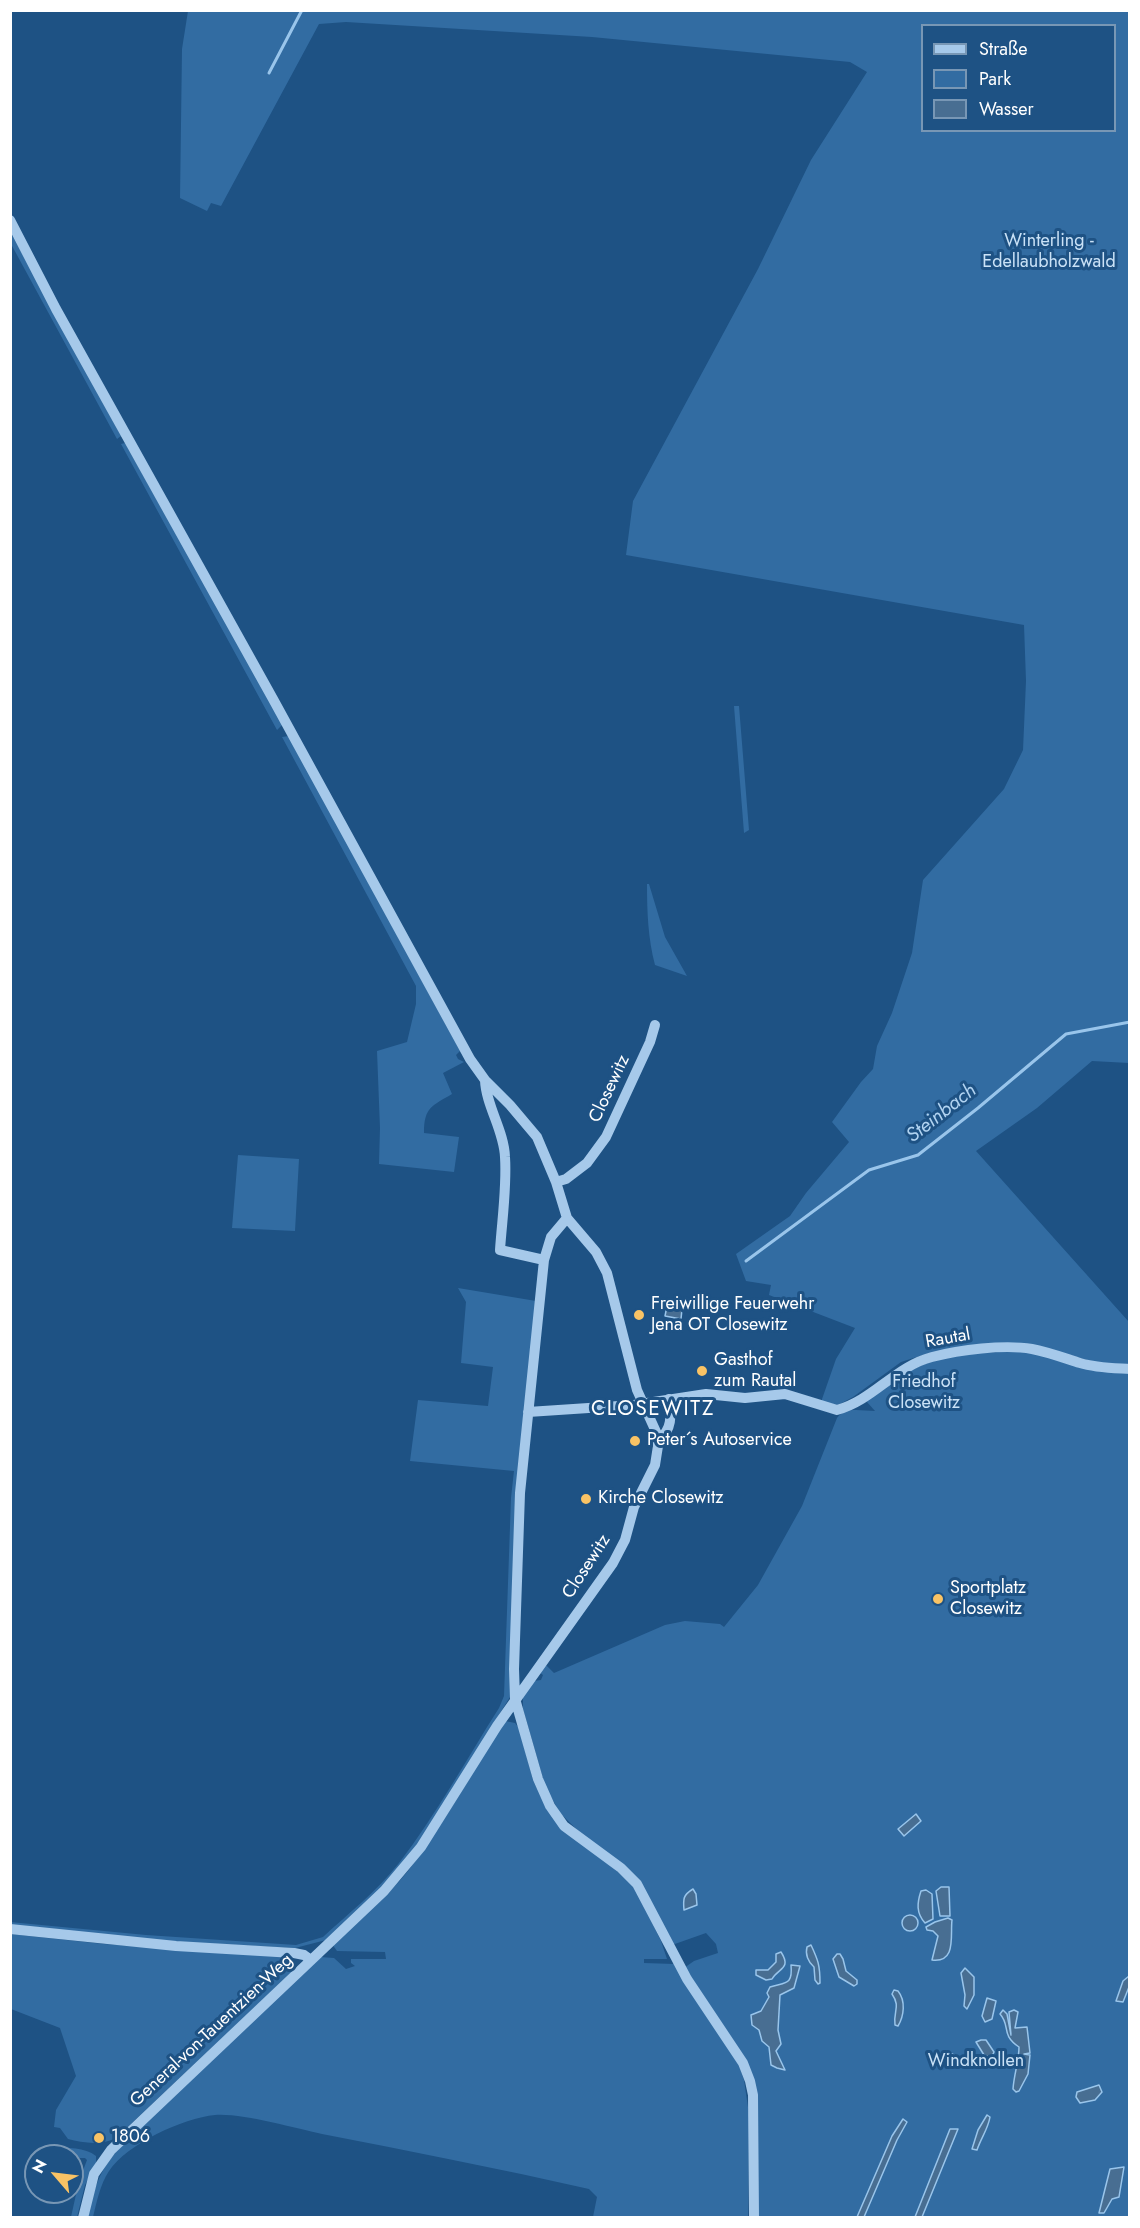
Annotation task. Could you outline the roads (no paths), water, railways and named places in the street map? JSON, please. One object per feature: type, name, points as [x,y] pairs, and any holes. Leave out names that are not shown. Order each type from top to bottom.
[{"type":"street","points":[[10,220],[56,309],[468,1055],[485,1080],[537,1137],[556,1182],[567,1218],[596,1251],[607,1273],[643,1403],[658,1440]]},
{"type":"street","name":"Closewitz","points":[[556,1182],[566,1179],[587,1163],[606,1137],[650,1042],[655,1025]]},
{"type":"street","points":[[485,1080],[505,1155],[500,1250],[544,1260]]},
{"type":"street","points":[[567,1218],[551,1237],[544,1260],[520,1492],[513,1669],[515,1699],[538,1779],[550,1806],[564,1826],[621,1868],[637,1884],[676,1961],[743,2063],[750,2081],[754,2125],[754,2217]]},
{"type":"street","name":"Rautal","points":[[528,1412],[643,1403],[706,1394],[745,1398],[785,1394],[837,1410],[857,1401],[910,1365],[930,1357],[994,1349],[1029,1349],[1095,1367],[1130,1369]]},
{"type":"street","name":"Closewitz","points":[[311,1960],[384,1891],[409,1863],[515,1699],[616,1557],[625,1540],[634,1507],[655,1465],[658,1440],[665,1436],[670,1426],[669,1399]]},
{"type":"street","points":[[10,1929],[176,1946],[294,1953],[304,1955],[311,1960]]},
{"type":"street","name":"General-von-Tauentzien-Weg","points":[[82,2217],[94,2174],[111,2150],[311,1960]]},
{"type":"water","points":[[667,1306],[682,1309],[681,1319],[665,1316]]},
{"type":"water","points":[[916,1814],[921,1821],[904,1836],[898,1829]]},
{"type":"water","points":[[941,1887],[949,1887],[950,1916],[940,1916],[936,1891]]},
{"type":"water","points":[[693,1889],[697,1905],[684,1910],[684,1898]]},
{"type":"water","points":[[926,1890],[932,1894],[933,1919],[925,1923],[920,1915],[918,1904],[921,1891]]},
{"type":"water","points":[[910,1915],[918,1923],[910,1931],[902,1923]]},
{"type":"water","points":[[948,1918],[952,1920],[949,1953],[940,1960],[932,1960],[938,1936],[926,1927]]},
{"type":"water","points":[[811,1945],[819,1967],[820,1983],[818,1984],[815,1980],[814,1967],[807,1955],[807,1947]]},
{"type":"water","points":[[781,1952],[785,1965],[772,1979],[766,1980],[756,1975],[756,1970],[768,1970],[776,1962],[776,1954]]},
{"type":"water","points":[[840,1954],[843,1959],[846,1971],[857,1980],[854,1986],[839,1977],[833,1959]]},
{"type":"water","points":[[791,1965],[800,1966],[794,1988],[780,1995],[778,2030],[781,2044],[776,2051],[785,2070],[771,2065],[769,2047],[762,2041],[759,2030],[752,2025],[751,2015],[761,2011],[769,1997],[767,1993],[770,1987],[789,1980]]},
{"type":"water","points":[[965,1968],[974,1977],[974,1995],[967,2009],[964,2006],[965,1995],[961,1973]]},
{"type":"water","points":[[1129,1976],[1129,1987],[1123,2002],[1116,2001],[1123,1981]]},
{"type":"water","points":[[894,1990],[901,1995],[903,2004],[902,2018],[898,2026],[895,2025],[896,2006],[892,1994]]},
{"type":"water","points":[[987,1998],[996,2001],[992,2019],[985,2022],[982,2016]]},
{"type":"water","points":[[1003,2010],[1007,2014],[1011,2035],[1009,2012],[1014,2010],[1018,2012],[1015,2028],[1027,2027],[1030,2053],[1024,2054],[1030,2055],[1028,2074],[1019,2091],[1016,2092],[1013,2089],[1019,2047],[1008,2034],[1000,2014]]},
{"type":"water","points":[[986,2040],[994,2052],[991,2058],[984,2055],[976,2042]]},
{"type":"water","points":[[952,2054],[960,2058],[960,2063],[951,2065],[943,2060],[944,2055]]},
{"type":"water","points":[[1099,2085],[1102,2092],[1095,2100],[1080,2103],[1076,2097],[1077,2092]]},
{"type":"water","points":[[987,2115],[990,2117],[986,2130],[977,2150],[972,2149],[978,2130]]},
{"type":"water","points":[[903,2119],[907,2122],[864,2217],[857,2217],[892,2136]]},
{"type":"water","points":[[950,2129],[958,2129],[922,2217],[915,2217]]},
{"type":"water","points":[[1124,2167],[1119,2197],[1112,2199],[1104,2213],[1099,2213],[1110,2169]]},
{"type":"waterway","name":"Steinbach","points":[[269,73],[302,10]]},
{"type":"waterway","name":"Steinbach","points":[[746,1261],[869,1170],[918,1155],[1066,1034],[1130,1022]]},
{"type":"place","name":"Freiwillige Feuerwehr Jena OT Closewitz","points":[[639,1315]]},
{"type":"place","name":"Gasthof zum Rautal","points":[[702,1371]]},
{"type":"place","name":"Peter´s Autoservice","points":[[635,1441]]},
{"type":"place","name":"Kirche Closewitz","points":[[586,1499]]},
{"type":"place","name":"Sportplatz Closewitz","points":[[938,1599]]},
{"type":"place","name":"1806","points":[[99,2138]]},
{"type":"district","name":"CLOSEWITZ","points":[[653,1410]]},
{"type":"park label","name":"Winterling - Edellaubholzwald","points":[[1049,252]]},
{"type":"park label","name":"Friedhof Closewitz","points":[[924,1393]]},
{"type":"park label","name":"Windknollen","points":[[976,2062]]}]
